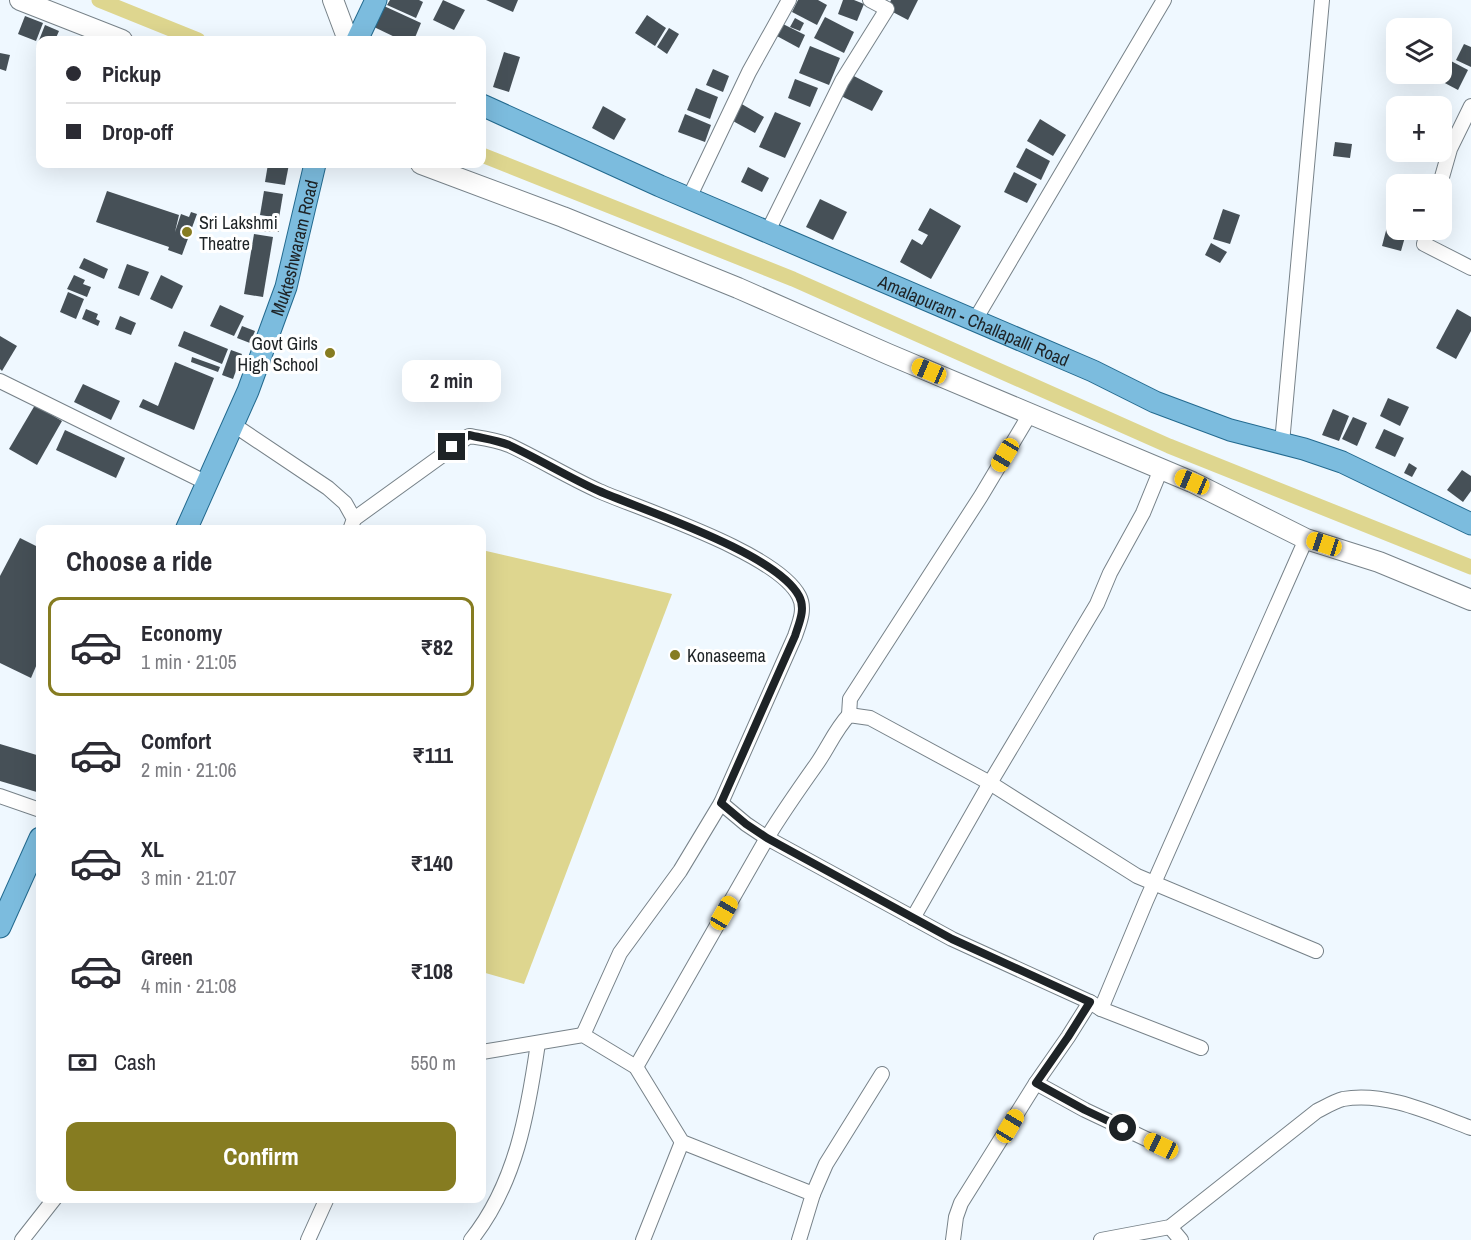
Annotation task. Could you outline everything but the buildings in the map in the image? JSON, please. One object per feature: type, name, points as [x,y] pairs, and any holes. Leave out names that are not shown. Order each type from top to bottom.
[{"type":"main road","points":[[359,36],[376,0]]},
{"type":"main road","name":"Amalapuram - Challapalli Road","points":[[486,107],[689,198],[1093,371],[1155,402],[1230,430],[1342,462],[1471,524]]},
{"type":"main road","name":"Mukteshwaram Road","points":[[188,525],[234,425],[286,287],[314,168]]},
{"type":"main road","points":[[0,927],[36,847]]},
{"type":"street","points":[[20,0],[112,36]]},
{"type":"street","points":[[333,0],[346,36]]},
{"type":"street","points":[[689,198],[749,72],[789,0]]},
{"type":"street","points":[[768,231],[842,81],[887,9],[870,0]]},
{"type":"street","points":[[975,321],[1164,0]]},
{"type":"street","points":[[1282,444],[1323,0]]},
{"type":"street","points":[[1443,174],[1450,149],[1471,106]]},
{"type":"street","points":[[432,168],[738,288],[1192,482],[1306,538],[1379,562],[1471,600]]},
{"type":"street","points":[[1425,240],[1424,244],[1471,268]]},
{"type":"street","points":[[0,381],[207,483]]},
{"type":"street","points":[[636,1067],[767,838],[793,796],[818,763],[838,726],[849,715],[850,699],[975,506],[1030,414]]},
{"type":"street","points":[[234,425],[328,488],[345,503],[352,524],[469,435],[506,444],[597,490],[733,546],[772,570],[791,585],[800,598],[802,613],[795,636],[721,803],[680,871],[621,953],[583,1035]]},
{"type":"street","points":[[913,918],[990,783],[1097,604],[1110,573],[1143,513],[1161,469]]},
{"type":"street","points":[[953,1240],[956,1217],[961,1203],[1036,1083],[1068,1037],[1096,1006],[1154,884],[1306,538]]},
{"type":"street","points":[[849,715],[870,718],[990,783],[1127,870],[1154,884],[1316,951]]},
{"type":"street","points":[[0,796],[36,809]]},
{"type":"street","points":[[721,803],[767,838],[952,939],[1096,1006],[1202,1048]]},
{"type":"street","points":[[486,1052],[583,1035],[636,1067],[682,1142],[813,1194]]},
{"type":"street","points":[[471,1240],[501,1194],[517,1149],[530,1097],[538,1043]]},
{"type":"street","points":[[800,1240],[813,1194],[826,1164],[882,1074]]},
{"type":"street","points":[[1036,1083],[1085,1110],[1161,1146]]},
{"type":"street","points":[[1101,1240],[1170,1227],[1317,1111],[1342,1099],[1364,1098],[1402,1103],[1471,1128]]},
{"type":"street","points":[[643,1240],[682,1142]]},
{"type":"street","points":[[22,1240],[51,1203]]},
{"type":"street","points":[[308,1240],[325,1203]]},
{"type":"street","points":[[1170,1227],[1180,1240]]},
{"type":"shaded area","points":[[486,551],[672,594],[524,984],[486,973]]},
{"type":"waterway","points":[[99,0],[188,36]]},
{"type":"waterway","points":[[486,157],[793,279],[1169,446],[1471,567]]},
{"type":"place","name":"Sri Lakshmi Theatre","points":[[187,232]]},
{"type":"place","name":"Govt Girls High School","points":[[330,353]]},
{"type":"place","name":"Konaseema","points":[[675,655]]},
{"type":"route","points":[[452,447],[469,435],[506,444],[597,490],[733,546],[772,570],[791,585],[800,598],[802,613],[795,636],[721,803],[767,838],[952,939],[1090,1002],[1036,1083],[1123,1128]]}]
